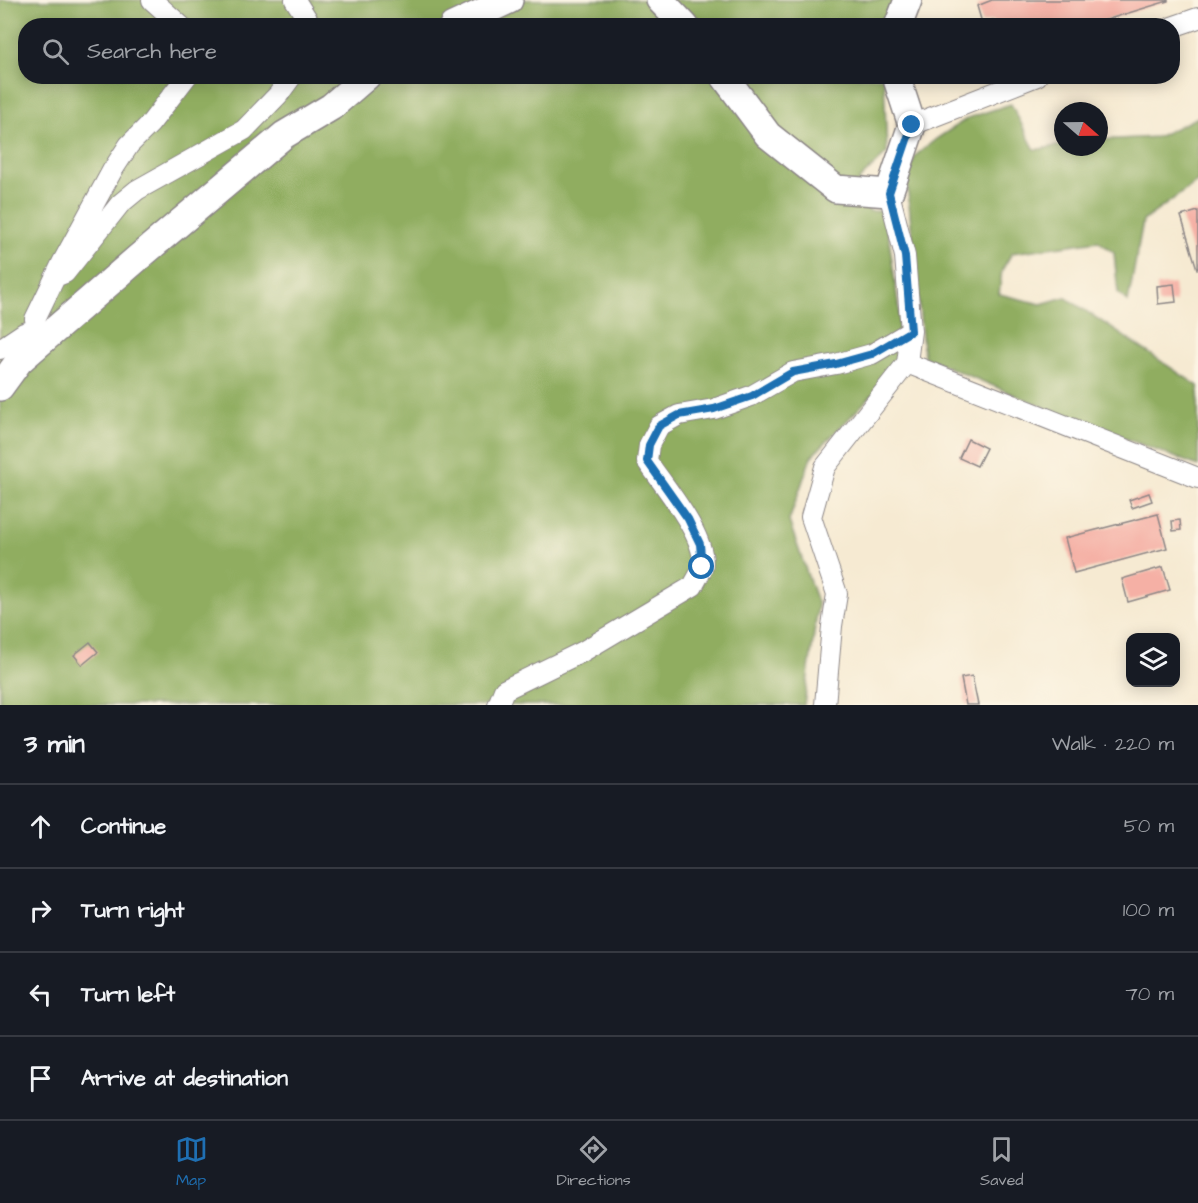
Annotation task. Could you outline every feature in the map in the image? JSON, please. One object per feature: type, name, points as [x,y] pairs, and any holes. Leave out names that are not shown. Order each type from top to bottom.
[{"type":"street","points":[[152,0],[172,18]]},
{"type":"street","points":[[295,0],[306,18]]},
{"type":"street","points":[[470,18],[509,0]]},
{"type":"street","points":[[660,0],[677,18]]},
{"type":"street","points":[[901,18],[908,0]]},
{"type":"street","points":[[1180,24],[1198,18]]},
{"type":"street","points":[[41,334],[35,319],[112,171],[129,145],[150,124],[181,84]]},
{"type":"street","points":[[55,278],[65,273],[120,204],[137,190],[244,130],[286,84]]},
{"type":"street","points":[[0,387],[41,334],[139,257],[285,135],[331,107],[358,84]]},
{"type":"street","points":[[730,84],[768,135],[836,189],[889,193]]},
{"type":"street","points":[[825,705],[837,594],[811,517],[825,467],[906,363],[911,331],[905,256],[889,193],[912,125],[899,84]]},
{"type":"street","points":[[912,125],[1015,84]]},
{"type":"street","points":[[498,705],[504,690],[582,652],[693,586],[702,567],[700,544],[688,519],[647,461],[649,445],[659,426],[679,415],[714,409],[752,396],[793,372],[872,354],[911,331]]},
{"type":"street","points":[[0,349],[24,333],[41,334]]},
{"type":"street","points":[[906,363],[1198,478]]},
{"type":"green space","points":[[0,0],[896,0],[888,18],[18,18],[18,84],[884,84],[887,153],[859,180],[869,211],[885,211],[899,310],[897,359],[875,392],[811,457],[789,521],[818,605],[804,705],[0,705]]},
{"type":"green space","points":[[1011,104],[1035,150],[1054,147],[1054,156],[1108,156],[1108,140],[1157,137],[1198,117],[1198,181],[1143,221],[1128,302],[1118,293],[1114,253],[1098,241],[1012,253],[1002,270],[999,294],[1041,304],[1065,297],[1198,386],[1198,466],[1063,415],[924,357],[907,183],[915,156],[968,118]]},
{"type":"building","points":[[992,0],[1168,0],[1112,18],[981,18],[977,6]]},
{"type":"building","points":[[1198,211],[1198,269],[1197,269],[1181,216]]},
{"type":"building","points":[[1174,284],[1176,302],[1158,304],[1157,286]]},
{"type":"building","points":[[968,439],[986,448],[977,466],[959,458]]},
{"type":"building","points":[[1149,493],[1152,501],[1132,508],[1129,500]]},
{"type":"building","points":[[1158,514],[1167,548],[1074,573],[1065,538]]},
{"type":"building","points":[[1180,520],[1181,530],[1173,531],[1172,521]]},
{"type":"building","points":[[1163,567],[1170,590],[1128,602],[1122,579]]},
{"type":"building","points":[[90,642],[98,652],[82,665],[74,655]]},
{"type":"building","points":[[972,676],[978,705],[966,705],[961,678]]},
{"type":"route","points":[[702,567],[700,544],[688,519],[647,461],[649,445],[659,426],[679,415],[714,409],[752,396],[793,372],[872,354],[911,331],[905,256],[889,193],[912,125]]}]
